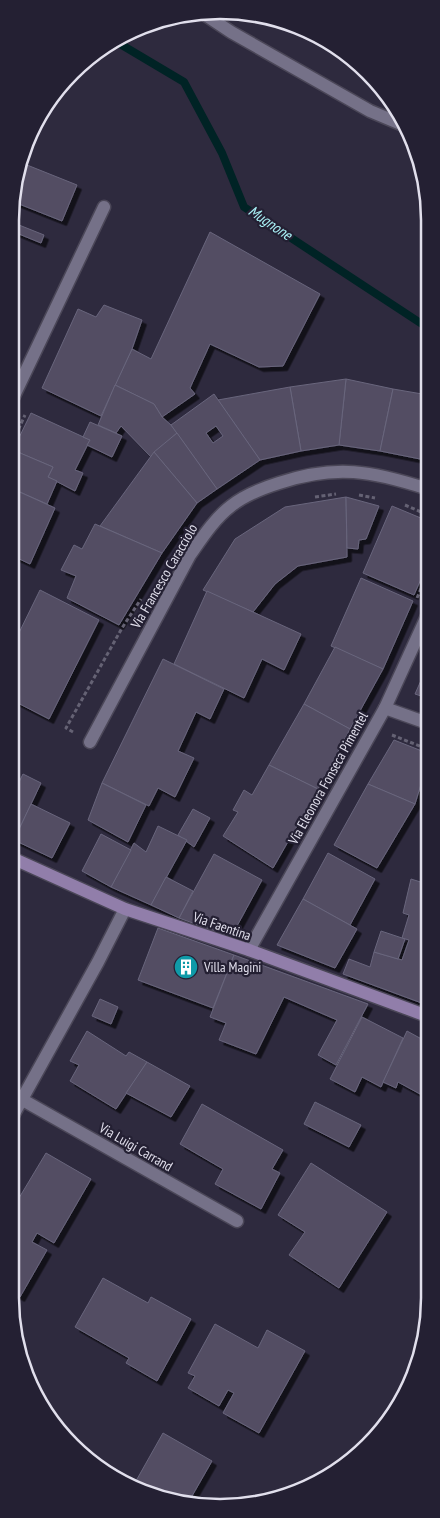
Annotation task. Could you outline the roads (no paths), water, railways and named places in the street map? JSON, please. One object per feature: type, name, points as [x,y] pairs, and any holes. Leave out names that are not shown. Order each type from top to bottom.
[{"type":"street","points":[[212,19],[370,112],[396,123]]},
{"type":"street","points":[[19,385],[104,207]]},
{"type":"street","name":"Via Francesco Caracciolo","points":[[90,742],[190,556],[210,527],[231,506],[244,497],[269,486],[298,477],[332,471],[376,475],[421,487]]},
{"type":"street","name":"Via Eleonora Fonseca Pimentel","points":[[249,950],[385,708],[421,629]]},
{"type":"street","points":[[385,708],[421,722]]},
{"type":"street","name":"Via Faentina","points":[[19,861],[125,909],[249,950],[421,1014]]},
{"type":"street","points":[[19,1103],[98,962],[125,909]]},
{"type":"street","name":"Via Luigi Carrand","points":[[21,1099],[237,1221]]},
{"type":"waterway","name":"Mugnone","points":[[121,45],[184,82],[222,153],[244,207],[421,323]]},
{"type":"place","name":"Villa Magini","points":[[186,967]]}]
